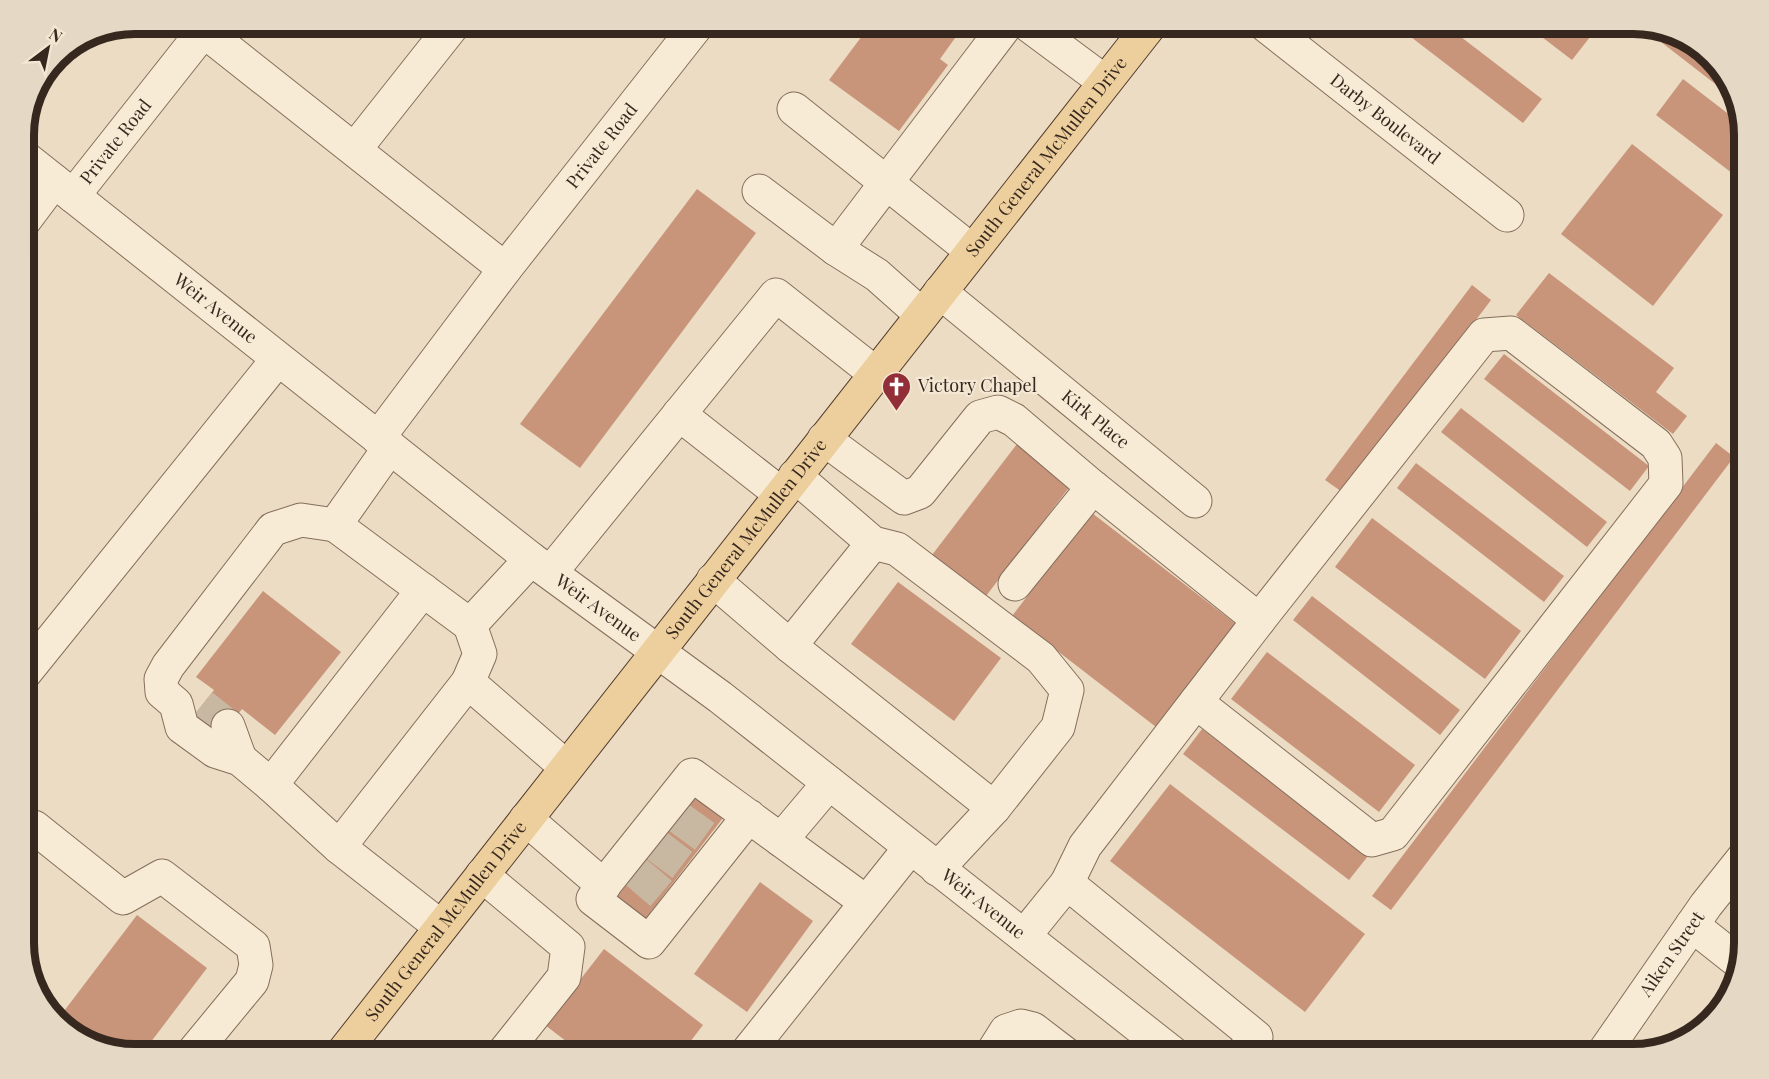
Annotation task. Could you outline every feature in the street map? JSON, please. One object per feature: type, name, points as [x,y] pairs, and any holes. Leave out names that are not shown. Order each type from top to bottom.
[{"type":"main road","name":"South General McMullen Drive","points":[[356,1044],[482,874],[1143,34]]},
{"type":"street","name":"Private Road","points":[[35,212],[63,189],[201,34]]},
{"type":"street","name":"Private Road","points":[[215,34],[505,269]]},
{"type":"street","points":[[355,149],[446,34]]},
{"type":"street","name":"Private Road","points":[[335,525],[384,442],[505,269],[690,34]]},
{"type":"street","points":[[836,249],[999,34]]},
{"type":"street","points":[[1041,34],[1106,82]]},
{"type":"street","name":"Darby Boulevard","points":[[1277,34],[1507,215]]},
{"type":"street","points":[[794,109],[972,251]]},
{"type":"street","name":"Weir Avenue","points":[[35,167],[541,566],[720,697],[1161,1044]]},
{"type":"street","name":"Kirk Place","points":[[759,191],[836,249],[931,304],[1195,501]]},
{"type":"street","points":[[470,625],[541,566],[679,414],[776,295],[876,374]]},
{"type":"street","points":[[1024,936],[1067,883],[1085,846],[1259,620],[1484,335],[1511,333],[1656,444],[1665,458],[1666,484],[1393,834],[1372,840],[1196,702]]},
{"type":"street","points":[[35,660],[278,359]]},
{"type":"street","points":[[824,439],[904,498],[920,492],[980,417],[998,412],[1014,420],[1093,487],[1259,620]]},
{"type":"street","points":[[679,414],[873,543],[897,549],[1041,658],[1067,690],[1058,727],[994,808],[937,869]]},
{"type":"street","points":[[1015,584],[1093,487]]},
{"type":"street","points":[[339,847],[468,682],[480,654],[470,625],[335,525],[301,520],[273,529],[168,666],[161,679],[162,692],[189,704],[182,727],[215,751],[240,759],[271,784],[339,847],[441,927]]},
{"type":"street","points":[[790,646],[873,543]]},
{"type":"street","points":[[713,580],[790,646],[994,808]]},
{"type":"street","points":[[271,784],[423,590]]},
{"type":"street","points":[[468,682],[566,767]]},
{"type":"street","points":[[228,726],[240,759]]},
{"type":"street","points":[[749,816],[715,844],[692,872],[670,901],[649,942],[593,899],[621,873],[673,812],[692,775],[749,816],[866,902]]},
{"type":"street","points":[[781,840],[829,783]]},
{"type":"street","points":[[526,819],[621,873]]},
{"type":"street","points":[[35,828],[123,898],[162,876],[253,946],[256,965],[252,981],[200,1044]]},
{"type":"street","points":[[754,1044],[910,848]]},
{"type":"street","name":"Aiken Street","points":[[1610,1044],[1692,925],[1734,870]]},
{"type":"street","points":[[482,874],[568,947],[564,977],[511,1044]]},
{"type":"street","points":[[1067,883],[1256,1036],[1250,1044]]},
{"type":"street","points":[[1692,925],[1734,958]]},
{"type":"street","points":[[998,1044],[1006,1031],[1021,1026],[1033,1029],[1053,1044]]},
{"type":"building","points":[[864,34],[958,34],[940,59],[948,65],[899,131],[829,80]]},
{"type":"building","points":[[1407,34],[1457,34],[1542,99],[1523,123]]},
{"type":"building","points":[[1538,34],[1586,34],[1590,37],[1572,60]]},
{"type":"building","points":[[1663,39],[1672,42],[1695,55],[1705,64],[1724,90],[1661,42]]},
{"type":"building","points":[[1683,79],[1733,118],[1734,175],[1656,115]]},
{"type":"building","points":[[1632,144],[1723,215],[1653,306],[1561,234]]},
{"type":"building","points":[[697,189],[756,233],[580,468],[520,424]]},
{"type":"building","points":[[1549,273],[1674,368],[1656,392],[1687,416],[1673,434],[1516,315]]},
{"type":"building","points":[[1472,285],[1491,300],[1345,494],[1325,480]]},
{"type":"building","points":[[1504,354],[1649,466],[1630,491],[1484,379]]},
{"type":"building","points":[[1461,408],[1607,522],[1587,547],[1441,432]]},
{"type":"building","points":[[1716,443],[1734,457],[1391,910],[1372,896]]},
{"type":"building","points":[[1017,444],[1071,485],[986,596],[932,555]]},
{"type":"building","points":[[1416,463],[1564,576],[1544,602],[1397,488]]},
{"type":"building","points":[[1092,513],[1236,624],[1156,727],[1012,616]]},
{"type":"building","points":[[1372,518],[1521,631],[1485,679],[1335,567]]},
{"type":"building","points":[[898,582],[1001,658],[954,721],[851,644]]},
{"type":"building","points":[[263,591],[341,652],[275,735],[242,709],[222,735],[195,714],[214,690],[196,677]]},
{"type":"building","points":[[1312,596],[1460,710],[1440,735],[1293,620]]},
{"type":"building","points":[[1267,652],[1415,765],[1379,812],[1231,699]]},
{"type":"building","points":[[1202,729],[1368,856],[1349,880],[1183,754]]},
{"type":"building","points":[[1170,784],[1365,934],[1305,1012],[1110,861]]},
{"type":"building","points":[[696,792],[726,814],[643,922],[615,900]]},
{"type":"building","points":[[760,882],[813,921],[747,1012],[694,974]]},
{"type":"building","points":[[137,915],[207,968],[149,1044],[122,1044],[97,1037],[74,1024],[62,1013]]},
{"type":"building","points":[[604,949],[703,1025],[688,1044],[570,1044],[545,1025]]},
{"type":"tunnel","points":[[202,705],[228,726]]},
{"type":"tunnel","points":[[678,817],[707,838]]},
{"type":"tunnel","points":[[656,845],[685,867]]},
{"type":"tunnel","points":[[636,872],[663,895]]},
{"type":"place","name":"Victory Chapel","points":[[897,412]]}]
